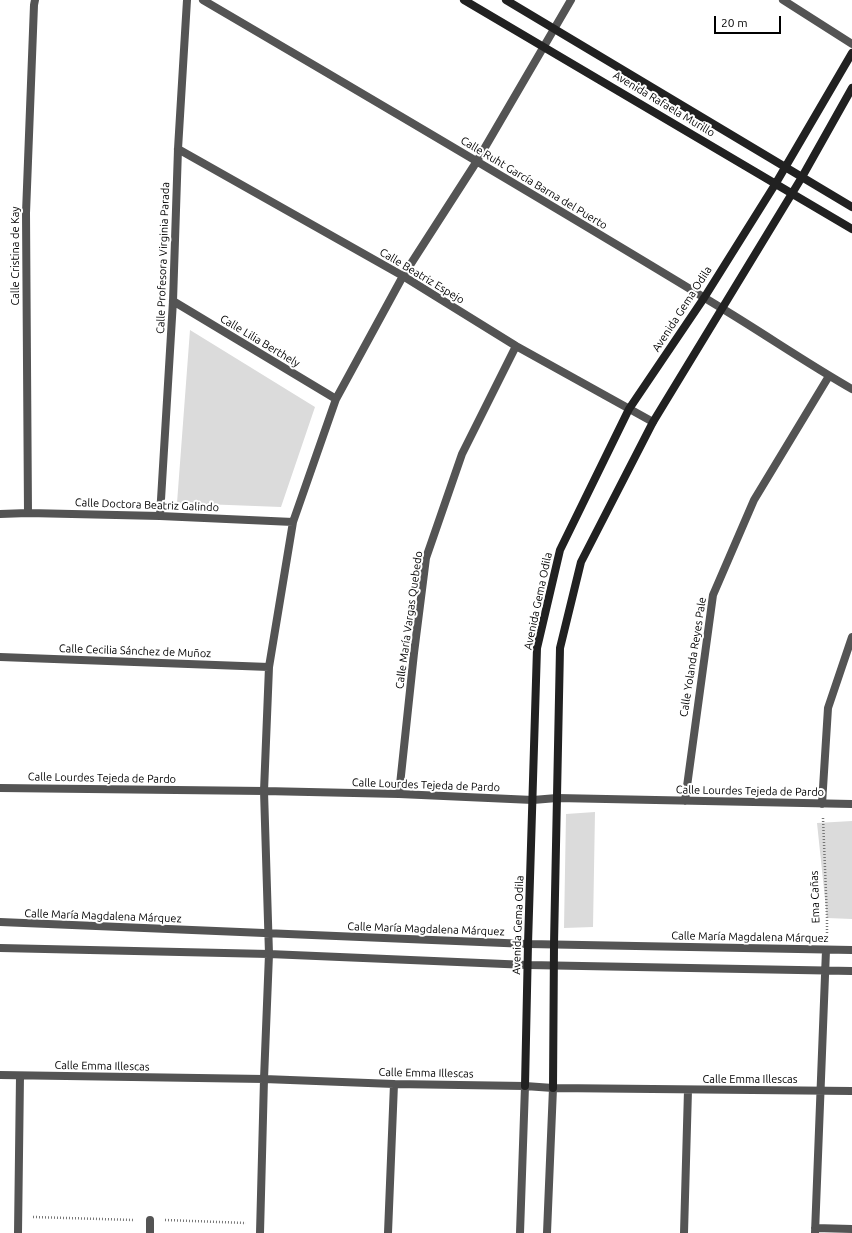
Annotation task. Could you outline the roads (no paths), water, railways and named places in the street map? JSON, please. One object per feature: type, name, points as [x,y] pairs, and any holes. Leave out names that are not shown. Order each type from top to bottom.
[{"type":"street","name":"Calle Cristina de Kay","points":[[28,513],[26,213],[35,0]]},
{"type":"street","name":"Calle Profesora Virginia Parada","points":[[160,516],[173,301],[178,149],[186,0]]},
{"type":"street","name":"Calle Ruht García Barna del Puerto","points":[[203,0],[477,161],[722,308],[852,389]]},
{"type":"street","name":"Avenida Rafaela Murillo","points":[[464,0],[852,229]]},
{"type":"street","name":"Avenida Rafaela Murillo","points":[[506,0],[852,207]]},
{"type":"street","points":[[260,1233],[269,954],[264,791],[269,667],[293,522],[336,399],[403,276],[477,161],[571,0]]},
{"type":"street","points":[[783,0],[852,44]]},
{"type":"street","name":"Avenida Gema Odila","points":[[520,1233],[526,1086],[528,944],[538,648],[560,550],[629,409],[704,298],[776,183],[852,53]]},
{"type":"street","points":[[547,1233],[553,1088],[556,798],[560,648],[581,562],[653,422],[802,177],[852,88]]},
{"type":"street","name":"Calle Beatriz Espejo","points":[[178,149],[403,276],[516,346],[653,422]]},
{"type":"street","name":"Calle Lilia Berthely","points":[[173,301],[336,399]]},
{"type":"street","name":"Calle María Vargas Quebedo","points":[[399,794],[426,558],[462,454],[516,346]]},
{"type":"street","name":"Calle Yolanda Reyes Pale","points":[[684,801],[713,595],[754,500],[829,376]]},
{"type":"street","name":"Calle Doctora Beatriz Galindo","points":[[0,514],[28,513],[160,516],[293,522]]},
{"type":"street","points":[[822,804],[828,708],[852,637]]},
{"type":"street","name":"Calle Cecilia Sánchez de Muñoz","points":[[0,657],[269,667]]},
{"type":"street","name":"Calle Lourdes Tejeda de Pardo","points":[[0,788],[399,794],[533,800],[556,798],[852,804]]},
{"type":"street","name":"Calle María Magdalena Márquez","points":[[0,922],[528,944],[852,950]]},
{"type":"street","points":[[0,948],[269,954],[528,965],[852,971]]},
{"type":"street","points":[[826,950],[815,1231],[852,1229]]},
{"type":"street","name":"Calle Emma Illescas","points":[[0,1075],[264,1079],[553,1088],[852,1091]]},
{"type":"street","points":[[18,1233],[20,1076]]},
{"type":"street","points":[[388,1233],[394,1084]]},
{"type":"street","points":[[684,1233],[688,1090]]},
{"type":"street","points":[[150,1220],[150,1233]]}]
